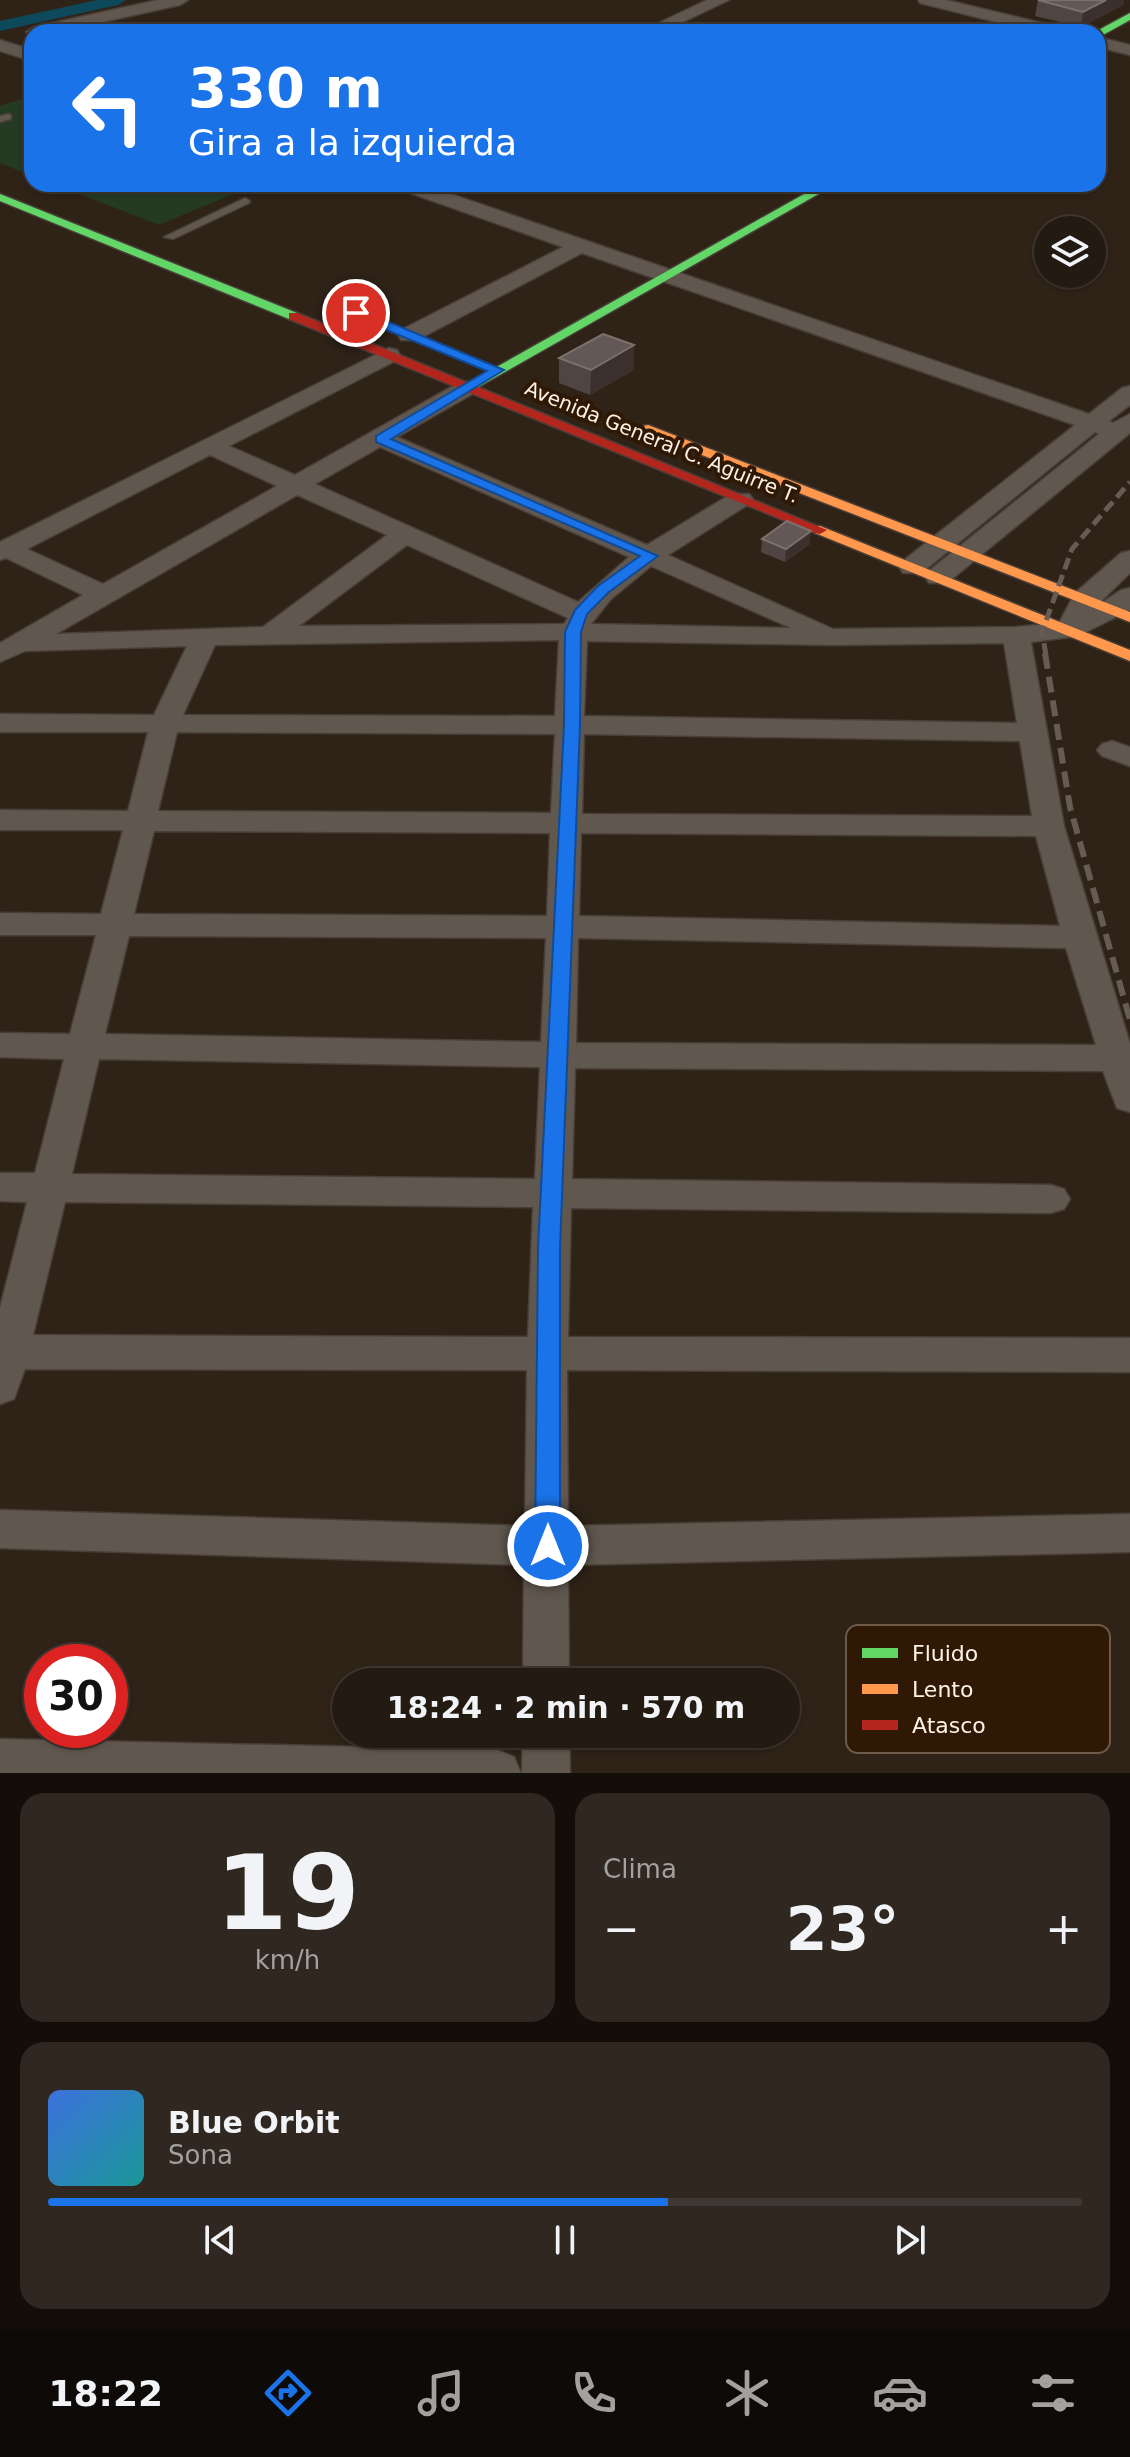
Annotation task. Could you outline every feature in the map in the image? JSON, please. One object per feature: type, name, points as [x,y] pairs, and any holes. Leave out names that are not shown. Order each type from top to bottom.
[{"type":"street","points":[[70,24],[180,0]]},
{"type":"street","points":[[666,24],[721,0]]},
{"type":"street","points":[[926,0],[1024,24]]},
{"type":"street","points":[[1106,30],[1130,16]]},
{"type":"street","points":[[0,42],[24,35]]},
{"type":"street","points":[[0,42],[24,52]]},
{"type":"street","points":[[1106,44],[1130,50]]},
{"type":"street","points":[[426,192],[1092,423],[1124,426]]},
{"type":"street","points":[[10,649],[381,439],[468,387],[490,367],[666,276],[816,192]]},
{"type":"street","name":"Avenida General C. Aguirre T.","points":[[0,197],[1130,656]]},
{"type":"street","points":[[70,226],[93,216]]},
{"type":"street","points":[[162,234],[197,249]]},
{"type":"street","points":[[402,332],[580,246]]},
{"type":"street","points":[[402,332],[439,347]]},
{"type":"street","points":[[4,550],[389,355]]},
{"type":"street","name":"Avenida General C. Aguirre T.","points":[[490,367],[526,381]]},
{"type":"street","points":[[912,567],[1130,393]]},
{"type":"street","name":"Avenida General C. Aguirre T.","points":[[626,420],[1085,599],[1125,608]]},
{"type":"street","points":[[938,577],[1124,426]]},
{"type":"street","points":[[381,439],[833,637]]},
{"type":"street","points":[[210,446],[405,534],[576,622]]},
{"type":"street","points":[[546,1668],[551,1194],[576,622],[604,589],[740,499]]},
{"type":"street","points":[[270,635],[405,534]]},
{"type":"street","points":[[4,550],[106,596]]},
{"type":"street","points":[[1068,630],[1085,599],[1129,561]]},
{"type":"street","points":[[10,649],[205,637],[576,622],[833,637],[1016,635],[1068,630],[1125,608]]},
{"type":"street","points":[[1016,635],[1030,732],[1049,826],[1079,937],[1130,1099]]},
{"type":"street","points":[[205,637],[165,723],[3,1364],[547,1355],[1130,1355]]},
{"type":"street","points":[[0,723],[572,725],[1030,732]]},
{"type":"street","points":[[0,820],[1049,826]]},
{"type":"street","points":[[0,924],[561,927],[1079,937]]},
{"type":"street","points":[[0,1045],[558,1055],[1118,1058]]},
{"type":"street","points":[[0,1187],[1051,1199]]},
{"type":"street","points":[[0,1529],[548,1546],[1130,1533]]},
{"type":"street","points":[[546,1748],[546,1773]]},
{"type":"street","points":[[0,1762],[497,1773]]},
{"type":"lane","points":[[162,234],[245,201]]},
{"type":"green space","points":[[24,98],[24,173],[0,163],[0,106]]},
{"type":"green space","points":[[74,192],[238,192],[159,225]]},
{"type":"building","points":[[1038,0],[1106,0],[1083,12]]},
{"type":"building","points":[[603,334],[634,345],[591,370],[559,358]]},
{"type":"building","points":[[787,521],[811,531],[786,549],[762,539]]},
{"type":"waterway","points":[[0,26],[118,0]]},
{"type":"railway","points":[[1046,655],[1042,632],[1072,549],[1130,482]]},
{"type":"railway","points":[[1045,653],[1070,807],[1130,1020]]},
{"type":"traffic: fast","points":[[1106,30],[1130,16]]},
{"type":"traffic: fast","points":[[468,387],[816,192]]},
{"type":"traffic: fast","points":[[0,197],[293,316]]},
{"type":"traffic: slow","points":[[648,429],[1130,617]]},
{"type":"traffic: slow","points":[[820,530],[1130,656]]},
{"type":"traffic: jam","points":[[293,316],[820,530]]},
{"type":"route","points":[[356,313],[497,370],[381,439],[651,556],[604,589],[580,613],[573,632],[572,725],[549,1248],[548,1546]]}]
